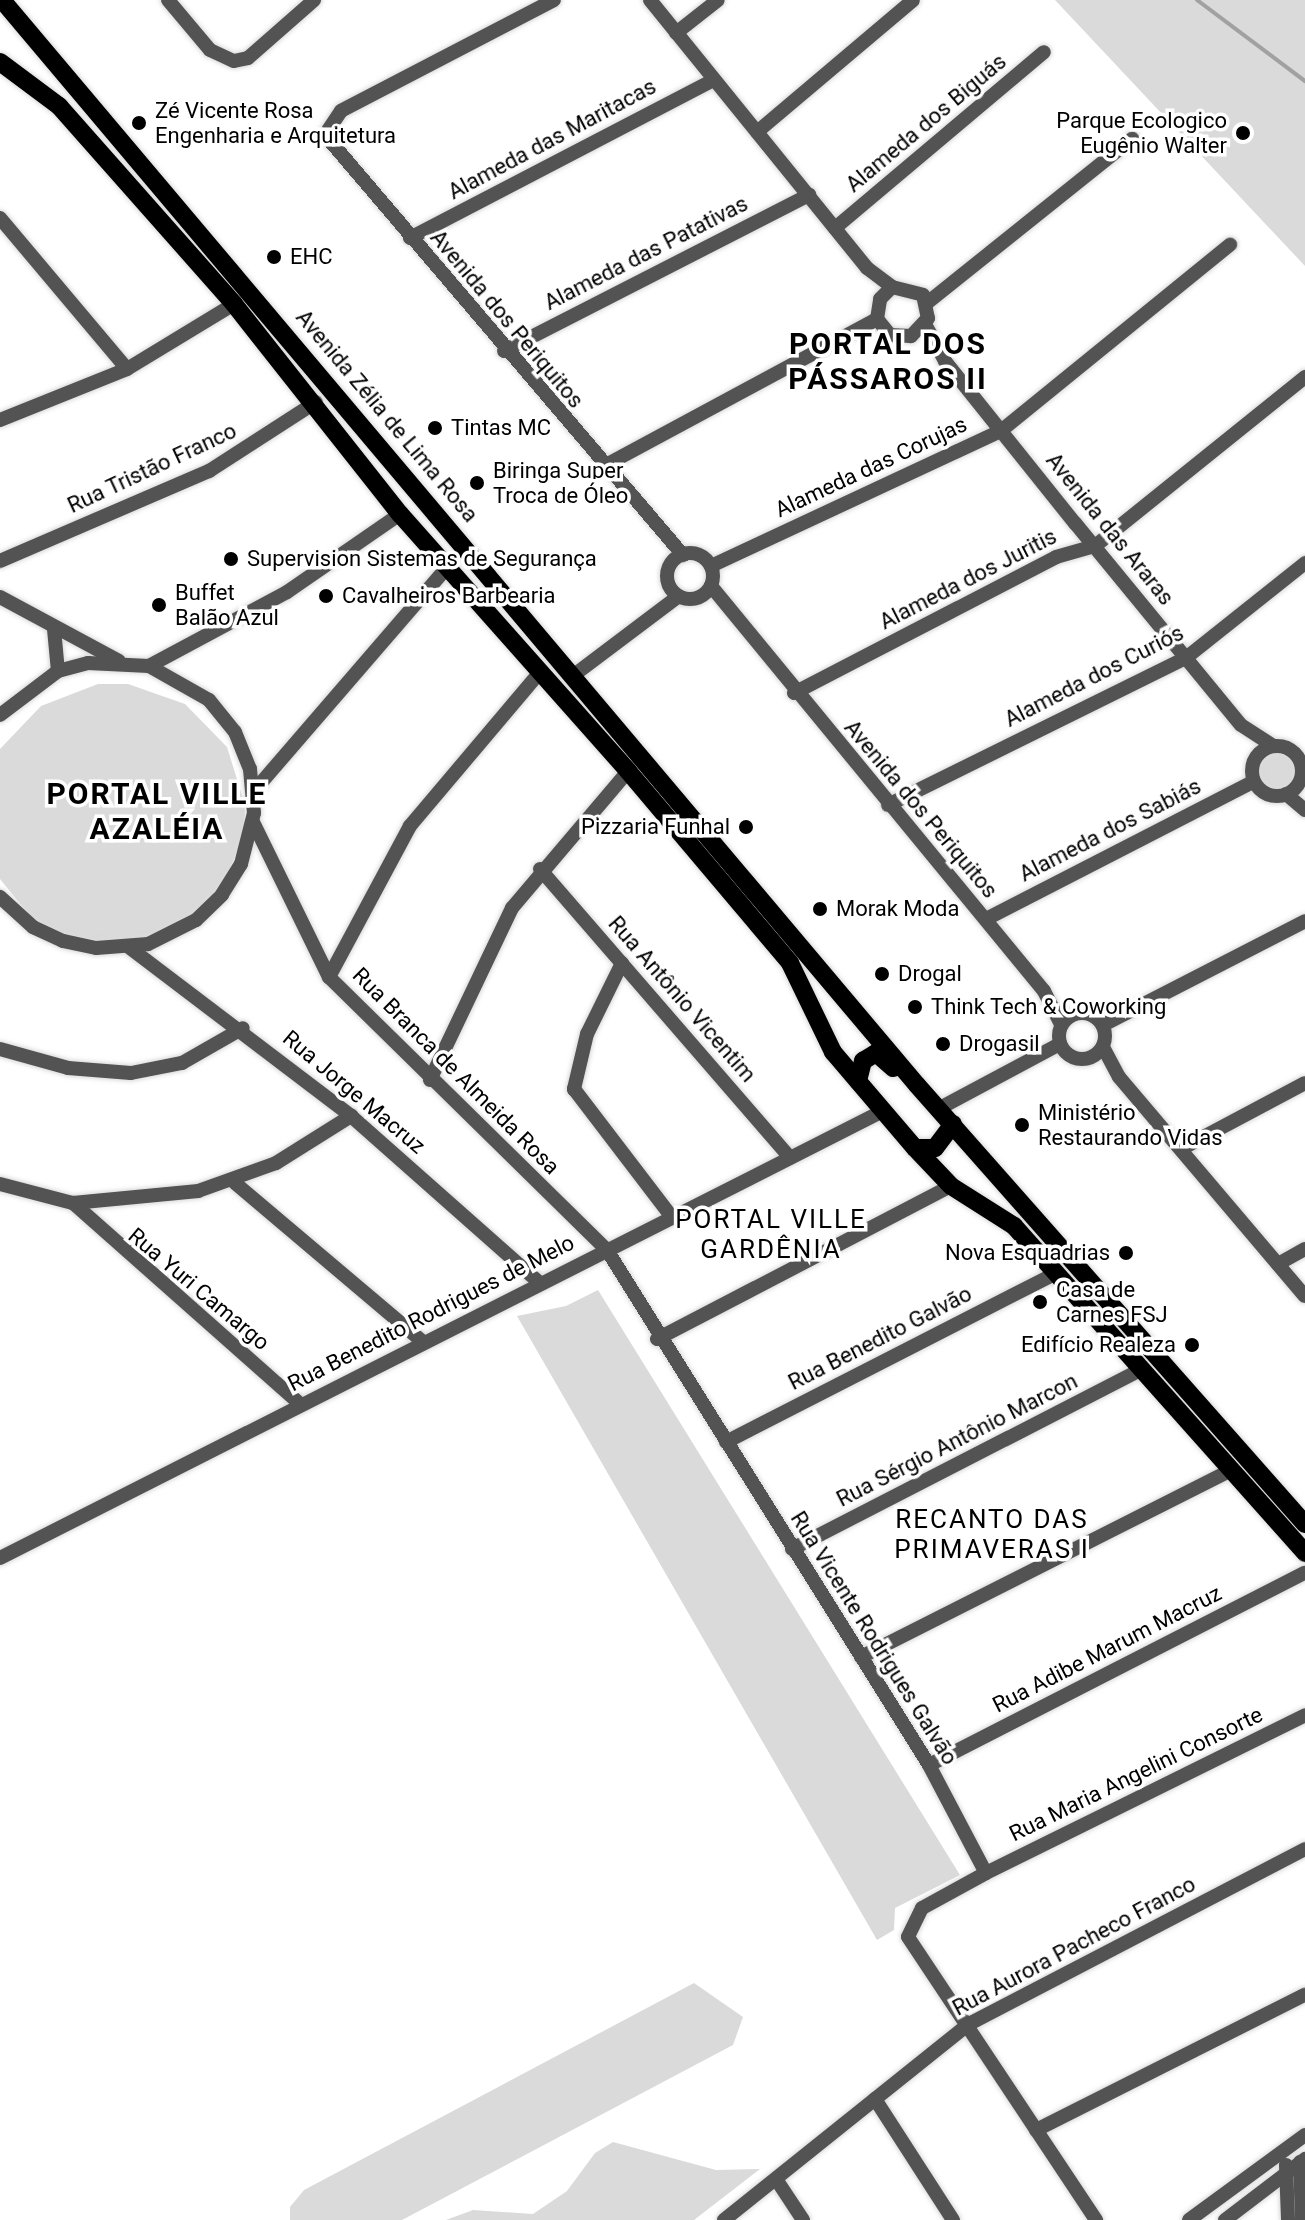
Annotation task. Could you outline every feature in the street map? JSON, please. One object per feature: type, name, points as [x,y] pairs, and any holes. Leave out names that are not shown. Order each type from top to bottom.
[{"type":"main road","name":"Avenida Zélia de Lima Rosa","points":[[2,0],[917,1085],[1305,1524]]},
{"type":"main road","name":"Avenida Zélia de Lima Rosa","points":[[0,62],[51,97],[234,304],[316,402],[400,514],[628,771],[790,963],[824,1039],[915,1148],[951,1186],[1014,1226],[1228,1472],[1305,1553]]},
{"type":"main road","name":"Avenida Zélia de Lima Rosa","points":[[858,1081],[863,1061],[876,1053],[917,1085]]},
{"type":"main road","points":[[915,1148],[935,1148],[953,1124]]},
{"type":"street","points":[[168,0],[220,58],[248,58],[314,0]]},
{"type":"street","name":"Avenida dos Periquitos","points":[[554,0],[326,125],[333,148],[604,466],[678,558]]},
{"type":"street","points":[[650,0],[867,268],[892,287],[916,289],[927,303],[925,324],[945,361]]},
{"type":"street","points":[[676,33],[718,0]]},
{"type":"street","points":[[757,132],[913,0]]},
{"type":"street","name":"Alameda dos Biguás","points":[[835,228],[1044,52]]},
{"type":"street","name":"Alameda das Maritacas","points":[[410,238],[714,80]]},
{"type":"street","points":[[927,303],[1132,139]]},
{"type":"street","name":"Alameda das Patativas","points":[[504,351],[809,195]]},
{"type":"street","points":[[0,218],[127,369]]},
{"type":"street","name":"Alameda das Corujas","points":[[711,566],[1002,430],[1230,245]]},
{"type":"street","points":[[867,268],[880,299],[877,319],[890,335],[911,336],[945,361]]},
{"type":"street","points":[[880,299],[892,287]]},
{"type":"street","points":[[1,418],[127,369],[234,304]]},
{"type":"street","points":[[604,466],[877,319]]},
{"type":"street","points":[[911,336],[925,324]]},
{"type":"street","name":"Avenida das Araras","points":[[945,361],[1241,725]]},
{"type":"street","name":"Alameda dos Juritis","points":[[794,693],[1056,557],[1095,546],[1305,377]]},
{"type":"street","name":"Rua Tristão Franco","points":[[0,561],[209,471],[316,402]]},
{"type":"street","points":[[149,666],[287,592],[400,514]]},
{"type":"street","points":[[678,558],[711,566],[711,586],[732,621],[697,598],[679,596],[669,585],[678,558]]},
{"type":"street","name":"Alameda dos Curiós","points":[[888,805],[1187,657],[1305,563]]},
{"type":"street","points":[[254,791],[448,566]]},
{"type":"street","points":[[697,598],[711,586]]},
{"type":"street","points":[[574,675],[679,596]]},
{"type":"street","name":"Rua Branca de Almeida Rosa","points":[[0,597],[54,629],[119,661],[149,666],[209,700],[235,732],[254,791],[253,822],[241,864]]},
{"type":"street","name":"Avenida dos Periquitos","points":[[732,621],[1044,991]]},
{"type":"street","points":[[0,715],[58,671],[54,629]]},
{"type":"street","name":"Rua Branca de Almeida Rosa","points":[[58,671],[119,661]]},
{"type":"street","points":[[329,977],[410,826],[541,671]]},
{"type":"street","points":[[1241,725],[1273,746],[1300,749],[1303,786],[1286,794],[1265,792],[1254,781],[1256,757],[1241,725]]},
{"type":"street","points":[[1256,757],[1273,746]]},
{"type":"street","points":[[430,1080],[472,984],[540,869],[628,771]]},
{"type":"street","name":"Alameda dos Sabiás","points":[[986,919],[1254,781]]},
{"type":"street","points":[[1286,794],[1305,810]]},
{"type":"street","name":"Rua Branca de Almeida Rosa","points":[[253,822],[329,977],[430,1080],[607,1250]]},
{"type":"street","name":"Rua Jorge Macruz","points":[[2,904],[63,941],[130,948],[165,938],[196,920],[241,864]]},
{"type":"street","name":"Rua Antônio Vicentim","points":[[540,869],[790,1158]]},
{"type":"street","points":[[1103,1025],[1305,921]]},
{"type":"street","name":"Rua Jorge Macruz","points":[[130,948],[243,1028],[351,1116],[540,1283]]},
{"type":"street","points":[[622,963],[587,1034],[574,1089],[672,1217]]},
{"type":"street","points":[[1044,991],[1075,1013],[1103,1025]]},
{"type":"street","points":[[1044,991],[1061,1025],[1060,1044],[1074,1058],[1088,1058],[1119,1077]]},
{"type":"street","points":[[1061,1025],[1075,1013]]},
{"type":"street","points":[[1103,1025],[1103,1047],[1119,1077],[1305,1296]]},
{"type":"street","points":[[0,1049],[68,1068],[131,1073],[182,1063],[243,1028]]},
{"type":"street","points":[[940,1108],[1060,1044]]},
{"type":"street","points":[[1088,1058],[1103,1047]]},
{"type":"street","points":[[1181,1149],[1305,1083]]},
{"type":"street","name":"Rua Benedito Rodrigues de Melo","points":[[0,1558],[883,1111]]},
{"type":"street","points":[[0,1184],[73,1203],[235,1183],[351,1116]]},
{"type":"street","points":[[235,1183],[423,1342]]},
{"type":"street","points":[[657,1339],[951,1186]]},
{"type":"street","name":"Rua Yuri Camargo","points":[[73,1203],[109,1242],[300,1404]]},
{"type":"street","points":[[1278,1264],[1305,1249]]},
{"type":"street","name":"Rua Vicente Rodrigues Galvão","points":[[607,1250],[657,1339],[726,1442],[929,1765],[986,1873]]},
{"type":"street","name":"Rua Benedito Galvão","points":[[726,1442],[1054,1274]]},
{"type":"street","name":"Rua Sérgio Antônio Marcon","points":[[792,1549],[1141,1370]]},
{"type":"street","points":[[861,1657],[1228,1472]]},
{"type":"street","name":"Rua Adibe Marum Macruz","points":[[929,1765],[1305,1573]]},
{"type":"street","name":"Rua Maria Angelini Consorte","points":[[986,1873],[1305,1715]]},
{"type":"street","name":"Rua Aurora Pacheco Franco","points":[[724,2220],[967,2025],[1305,1849]]},
{"type":"street","points":[[986,1873],[922,1908],[908,1930],[1096,2220]]},
{"type":"street","points":[[1036,2130],[1305,1995]]},
{"type":"street","points":[[875,2099],[953,2220]]},
{"type":"street","points":[[1189,2220],[1264,2162],[1302,2138]]},
{"type":"street","points":[[1295,2219],[1294,2163],[1302,2138]]},
{"type":"street","points":[[1264,2162],[1294,2163]]},
{"type":"street","points":[[1225,2220],[1294,2163]]},
{"type":"street","points":[[776,2179],[803,2220]]},
{"type":"shaded area","name":"Parque Ecologico Eugênio Walter","points":[[1055,0],[1305,0],[1305,266]]},
{"type":"shaded area","points":[[98,684],[128,684],[185,704],[227,747],[245,805],[244,835],[220,891],[174,931],[115,945],[56,932],[30,916],[0,879],[0,749],[41,706]]},
{"type":"shaded area","points":[[1277,751],[1292,757],[1298,772],[1292,787],[1277,793],[1262,787],[1256,772],[1262,757]]},
{"type":"shaded area","points":[[598,1290],[960,1875],[895,1908],[894,1930],[877,1940],[517,1316],[566,1306]]},
{"type":"shaded area","points":[[694,1983],[743,2017],[733,2045],[402,2220],[290,2220],[290,2207],[304,2190]]},
{"type":"shaded area","points":[[613,2142],[716,2170],[760,2169],[694,2220],[446,2220],[473,2210],[533,2214],[567,2191],[595,2153]]},
{"type":"waterway","points":[[1197,0],[1305,81]]},
{"type":"place","name":"Zé Vicente Rosa Engenharia e Arquitetura","points":[[139,123]]},
{"type":"place","name":"Parque Ecologico Eugênio Walter","points":[[1243,133]]},
{"type":"place","name":"EHC","points":[[274,257]]},
{"type":"place","name":"Tintas MC","points":[[435,428]]},
{"type":"place","name":"Biringa Super Troca de Óleo","points":[[477,483]]},
{"type":"place","name":"Supervision Sistemas de Segurança","points":[[231,559]]},
{"type":"place","name":"Cavalheiros Barbearia","points":[[326,596]]},
{"type":"place","name":"Buffet Balão Azul","points":[[159,605]]},
{"type":"place","name":"Pizzaria Funhal","points":[[746,827]]},
{"type":"place","name":"Morak Moda","points":[[820,909]]},
{"type":"place","name":"Drogal","points":[[882,974]]},
{"type":"place","name":"Think Tech & Coworking","points":[[915,1007]]},
{"type":"place","name":"Drogasil","points":[[943,1044]]},
{"type":"place","name":"Ministério Restaurando Vidas","points":[[1022,1125]]},
{"type":"place","name":"Nova Esquadrias","points":[[1126,1253]]},
{"type":"place","name":"Casa de Carnes FSJ","points":[[1040,1302]]},
{"type":"place","name":"Edifício Realeza","points":[[1192,1345]]},
{"type":"district","name":"PORTAL DOS PÁSSAROS II","points":[[888,361]]},
{"type":"district","name":"PORTAL VILLE AZALÉIA","points":[[157,811]]},
{"type":"district","name":"PORTAL VILLE GARDÊNIA","points":[[771,1235]]},
{"type":"district","name":"RECANTO DAS PRIMAVERAS I","points":[[992,1535]]}]
